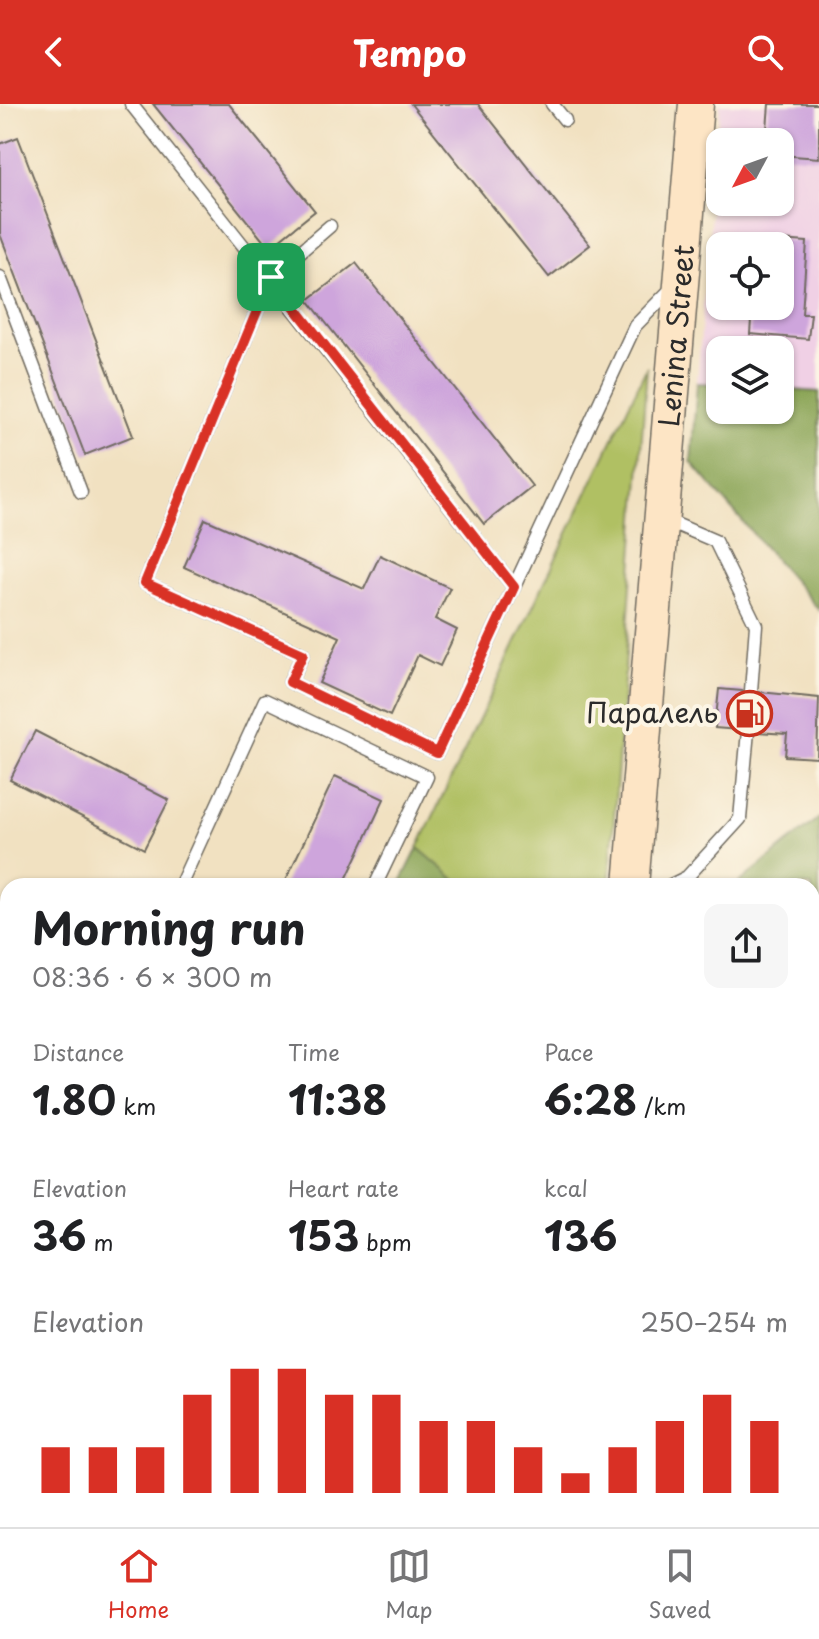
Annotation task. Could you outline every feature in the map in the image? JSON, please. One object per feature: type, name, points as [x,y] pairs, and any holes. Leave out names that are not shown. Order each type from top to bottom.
[{"type":"main road","name":"Lenina Street","points":[[632,878],[696,104]]},
{"type":"lane","points":[[131,104],[514,587]]},
{"type":"lane","points":[[552,104],[565,120]]},
{"type":"lane","points":[[330,226],[271,277],[145,583],[303,654],[290,682],[437,753],[635,326],[682,278]]},
{"type":"lane","points":[[0,277],[81,492]]},
{"type":"lane","points":[[661,518],[715,541],[756,625],[751,691]]},
{"type":"lane","points":[[184,878],[265,700],[427,777],[379,878]]},
{"type":"lane","points":[[685,878],[740,819],[748,731]]},
{"type":"shaded area","points":[[720,104],[819,104],[819,392],[794,390],[794,336],[706,336],[706,383],[697,383],[706,274],[706,320],[794,320],[794,232],[709,232],[711,216],[794,216],[794,128],[718,128]]},
{"type":"green space","points":[[647,367],[610,878],[454,878],[418,848]]},
{"type":"green space","points":[[697,383],[706,383],[706,424],[794,424],[794,390],[819,392],[819,610],[691,462]]},
{"type":"green space","points":[[819,818],[819,878],[745,878]]},
{"type":"green space","points":[[418,848],[454,878],[403,878]]},
{"type":"building","points":[[153,104],[229,104],[315,211],[269,248]]},
{"type":"building","points":[[411,104],[478,104],[590,245],[549,277]]},
{"type":"building","points":[[769,104],[819,104],[819,158],[794,156],[794,128],[767,128]]},
{"type":"building","points":[[18,137],[133,436],[85,455],[0,234],[0,144]]},
{"type":"building","points":[[794,241],[807,242],[802,314],[811,314],[808,339],[750,334],[751,320],[794,320]]},
{"type":"building","points":[[356,263],[532,486],[484,524],[308,300]]},
{"type":"building","points":[[205,519],[364,589],[380,555],[450,588],[435,619],[457,630],[440,666],[418,655],[390,716],[319,683],[340,637],[184,567]]},
{"type":"building","points":[[719,689],[742,691],[750,700],[760,692],[819,698],[817,758],[785,756],[787,734],[757,732],[750,722],[739,730],[715,728]]},
{"type":"building","points":[[35,731],[169,800],[144,849],[10,780]]},
{"type":"building","points":[[335,776],[384,799],[347,878],[287,878]]},
{"type":"place","name":"Паралель","points":[[749,713]]},
{"type":"route","points":[[271,277],[514,587],[437,753],[290,682],[303,654],[145,583],[271,277]]}]
